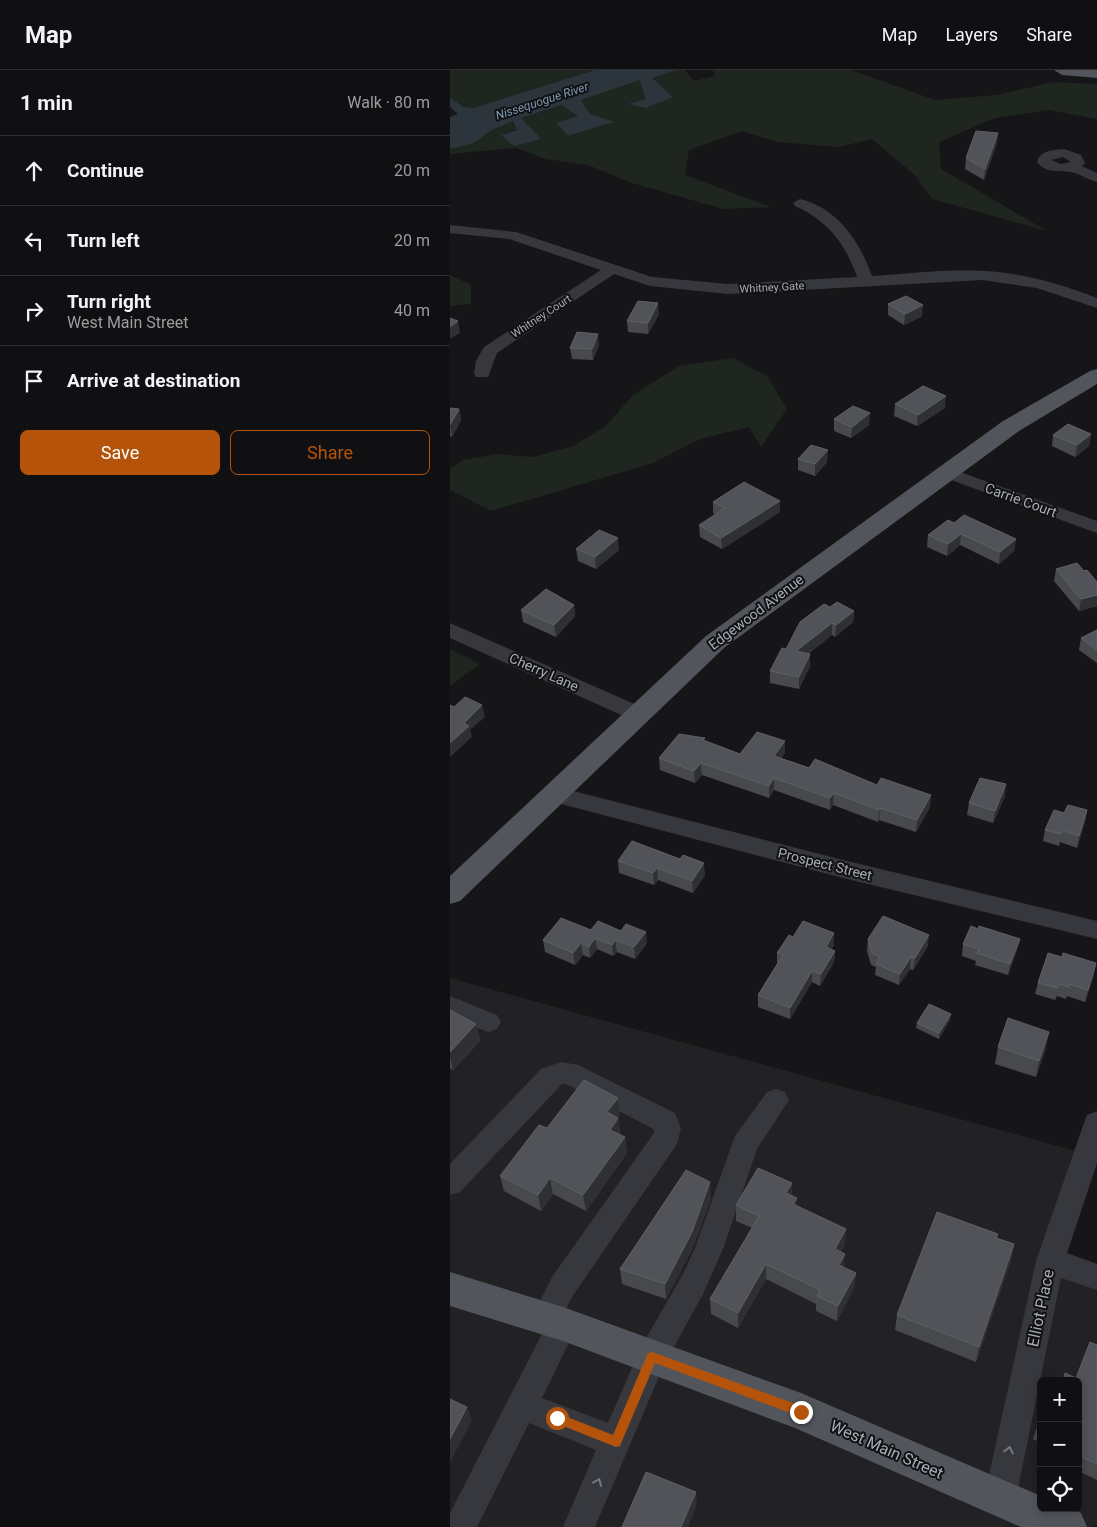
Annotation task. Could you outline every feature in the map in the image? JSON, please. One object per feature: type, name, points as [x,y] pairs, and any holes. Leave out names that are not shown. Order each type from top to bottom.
[{"type":"main road","points":[[1062,70],[1097,73]]},
{"type":"main road","name":"Edgewood Avenue","points":[[450,893],[715,642],[1011,426],[1096,376]]},
{"type":"main road","name":"West Main Street","points":[[450,1290],[554,1321],[801,1412],[1067,1527]]},
{"type":"street","points":[[1072,167],[1097,178]]},
{"type":"street","points":[[800,203],[825,214],[846,237],[858,256],[866,280]]},
{"type":"street","name":"Whitney Gate","points":[[450,229],[511,235],[554,247],[650,281],[728,289],[942,276],[1016,277],[1057,287],[1097,303]]},
{"type":"street","name":"Whitney Court","points":[[482,373],[487,355],[497,345],[612,269]]},
{"type":"street","name":"Carrie Court","points":[[946,472],[1097,527]]},
{"type":"street","name":"Cherry Lane","points":[[450,630],[638,714]]},
{"type":"street","name":"Prospect Street","points":[[554,794],[843,868],[1097,930]]},
{"type":"street","points":[[450,1006],[488,1022]]},
{"type":"street","points":[[450,1183],[550,1077],[561,1073],[569,1073],[665,1121],[668,1128],[667,1136],[562,1287],[554,1321],[522,1405],[460,1527]]},
{"type":"street","points":[[579,1527],[652,1357],[693,1284],[709,1249],[745,1144],[776,1100]]},
{"type":"street","name":"Elliot Place","points":[[1000,1498],[1006,1462],[1050,1261],[1097,1123]]},
{"type":"street","points":[[1050,1261],[1097,1277]]},
{"type":"street","points":[[522,1405],[616,1442]]},
{"type":"shaded area","points":[[450,70],[595,70],[473,108],[464,107],[450,98]]},
{"type":"shaded area","points":[[676,70],[685,70],[694,81],[715,76],[713,70],[851,70],[935,100],[996,95],[1054,82],[1097,84],[1097,119],[1049,110],[995,118],[939,142],[941,169],[1047,231],[932,199],[915,175],[872,139],[839,147],[777,142],[742,131],[689,150],[685,175],[771,207],[723,209],[632,183],[588,165],[546,159],[516,148],[450,154],[450,149],[474,143],[490,131],[513,121],[518,129],[501,135],[540,139],[520,118],[562,105],[579,116],[556,123],[568,136],[612,123],[590,114],[581,100],[640,80],[645,99],[629,104],[646,108],[651,77]]},
{"type":"shaded area","points":[[450,275],[471,285],[471,304],[450,306]]},
{"type":"shaded area","points":[[733,358],[767,376],[787,409],[761,447],[749,427],[700,439],[653,463],[491,511],[450,490],[450,469],[463,460],[497,454],[533,457],[573,446],[606,426],[633,395],[679,366]]},
{"type":"shaded area","points":[[450,649],[480,664],[450,686]]},
{"type":"shaded area","points":[[450,978],[1083,1153],[1044,1260],[1097,1279],[1097,1525],[1091,1527],[450,1527]]},
{"type":"water","name":"Nissequogue River","points":[[595,70],[676,70],[652,78],[673,97],[646,108],[628,104],[645,99],[640,80],[581,100],[590,114],[614,122],[568,136],[556,123],[578,116],[562,105],[521,118],[541,139],[514,146],[501,135],[517,130],[513,121],[490,131],[474,143],[450,149],[450,117],[458,114],[450,107],[450,98],[464,107],[473,108]]},
{"type":"building","points":[[976,131],[998,133],[985,169],[966,158]]},
{"type":"building","points":[[906,296],[923,305],[905,314],[888,304]]},
{"type":"building","points":[[638,301],[658,303],[648,323],[627,321]]},
{"type":"building","points":[[450,318],[458,321],[450,327]]},
{"type":"building","points":[[577,332],[598,334],[592,349],[570,348]]},
{"type":"building","points":[[923,386],[946,396],[918,415],[895,404]]},
{"type":"building","points":[[853,406],[870,413],[852,427],[834,419]]},
{"type":"building","points":[[450,408],[459,409],[450,425]]},
{"type":"building","points":[[1068,424],[1091,434],[1077,445],[1053,435]]},
{"type":"building","points":[[811,445],[828,450],[815,464],[798,459]]},
{"type":"building","points":[[744,482],[780,501],[721,538],[699,525],[725,508],[713,502]]},
{"type":"building","points":[[964,515],[1016,539],[1000,552],[961,534],[948,544],[928,535],[948,520],[954,523]]},
{"type":"building","points":[[599,530],[618,538],[595,557],[576,549]]},
{"type":"building","points":[[1077,563],[1084,571],[1087,570],[1097,582],[1097,595],[1081,599],[1056,569]]},
{"type":"building","points":[[546,589],[574,605],[554,625],[521,610]]},
{"type":"building","points":[[837,602],[854,611],[836,625],[832,623],[796,651],[810,654],[799,677],[770,671],[782,648],[786,649],[800,622],[824,604],[830,607]]},
{"type":"building","points":[[1097,630],[1097,650],[1081,638]]},
{"type":"building","points":[[465,697],[482,705],[464,723],[469,726],[450,743],[450,705],[454,707]]},
{"type":"building","points":[[757,732],[785,741],[774,756],[809,768],[815,759],[877,785],[881,778],[931,795],[917,820],[880,808],[879,810],[834,793],[830,798],[774,778],[769,786],[701,763],[694,771],[659,758],[679,734],[705,738],[703,740],[740,754]]},
{"type":"building","points":[[980,778],[1006,784],[995,811],[969,803]]},
{"type":"building","points":[[1068,805],[1087,810],[1079,836],[1062,830],[1061,834],[1045,830],[1054,810],[1064,813]]},
{"type":"building","points":[[632,841],[680,859],[683,855],[704,863],[692,881],[657,868],[653,873],[618,861]]},
{"type":"building","points":[[883,916],[929,935],[915,958],[911,957],[900,974],[876,964],[880,957],[872,953],[868,939]]},
{"type":"building","points":[[561,918],[591,930],[598,921],[621,931],[626,924],[646,932],[634,947],[615,940],[612,945],[595,938],[589,947],[581,943],[573,953],[543,940]]},
{"type":"building","points":[[803,921],[834,933],[826,947],[835,951],[821,974],[812,971],[790,1008],[758,995],[783,955],[777,953],[789,935],[793,937]]},
{"type":"building","points":[[971,926],[978,929],[979,926],[1020,939],[1010,964],[977,953],[979,949],[963,944]]},
{"type":"building","points":[[1048,953],[1062,957],[1063,953],[1096,963],[1088,990],[1069,984],[1069,987],[1059,984],[1058,988],[1038,983]]},
{"type":"building","points":[[929,1004],[951,1014],[939,1033],[917,1023]]},
{"type":"building","points":[[450,1010],[476,1024],[450,1052]]},
{"type":"building","points":[[1008,1018],[1049,1032],[1039,1061],[998,1047]]},
{"type":"building","points":[[584,1080],[618,1098],[607,1112],[618,1118],[610,1130],[625,1137],[583,1195],[550,1178],[538,1195],[500,1176],[539,1125],[547,1128]]},
{"type":"building","points":[[758,1168],[792,1183],[786,1193],[797,1198],[793,1204],[846,1229],[835,1249],[845,1254],[839,1265],[856,1273],[838,1306],[817,1296],[820,1290],[766,1264],[738,1313],[710,1299],[759,1216],[736,1205]]},
{"type":"building","points":[[686,1170],[710,1182],[692,1232],[665,1284],[620,1269]]},
{"type":"building","points":[[937,1212],[998,1234],[996,1238],[1014,1244],[979,1347],[897,1315]]},
{"type":"building","points":[[1090,1342],[1097,1345],[1097,1464],[1082,1457],[1082,1377],[1076,1377]]},
{"type":"building","points":[[1065,1373],[1074,1377],[1064,1377]]},
{"type":"building","points":[[450,1399],[467,1407],[450,1439]]},
{"type":"building","points":[[646,1472],[696,1492],[681,1527],[622,1527]]},
{"type":"route","points":[[557,1418],[616,1442],[652,1357],[801,1412]]}]
